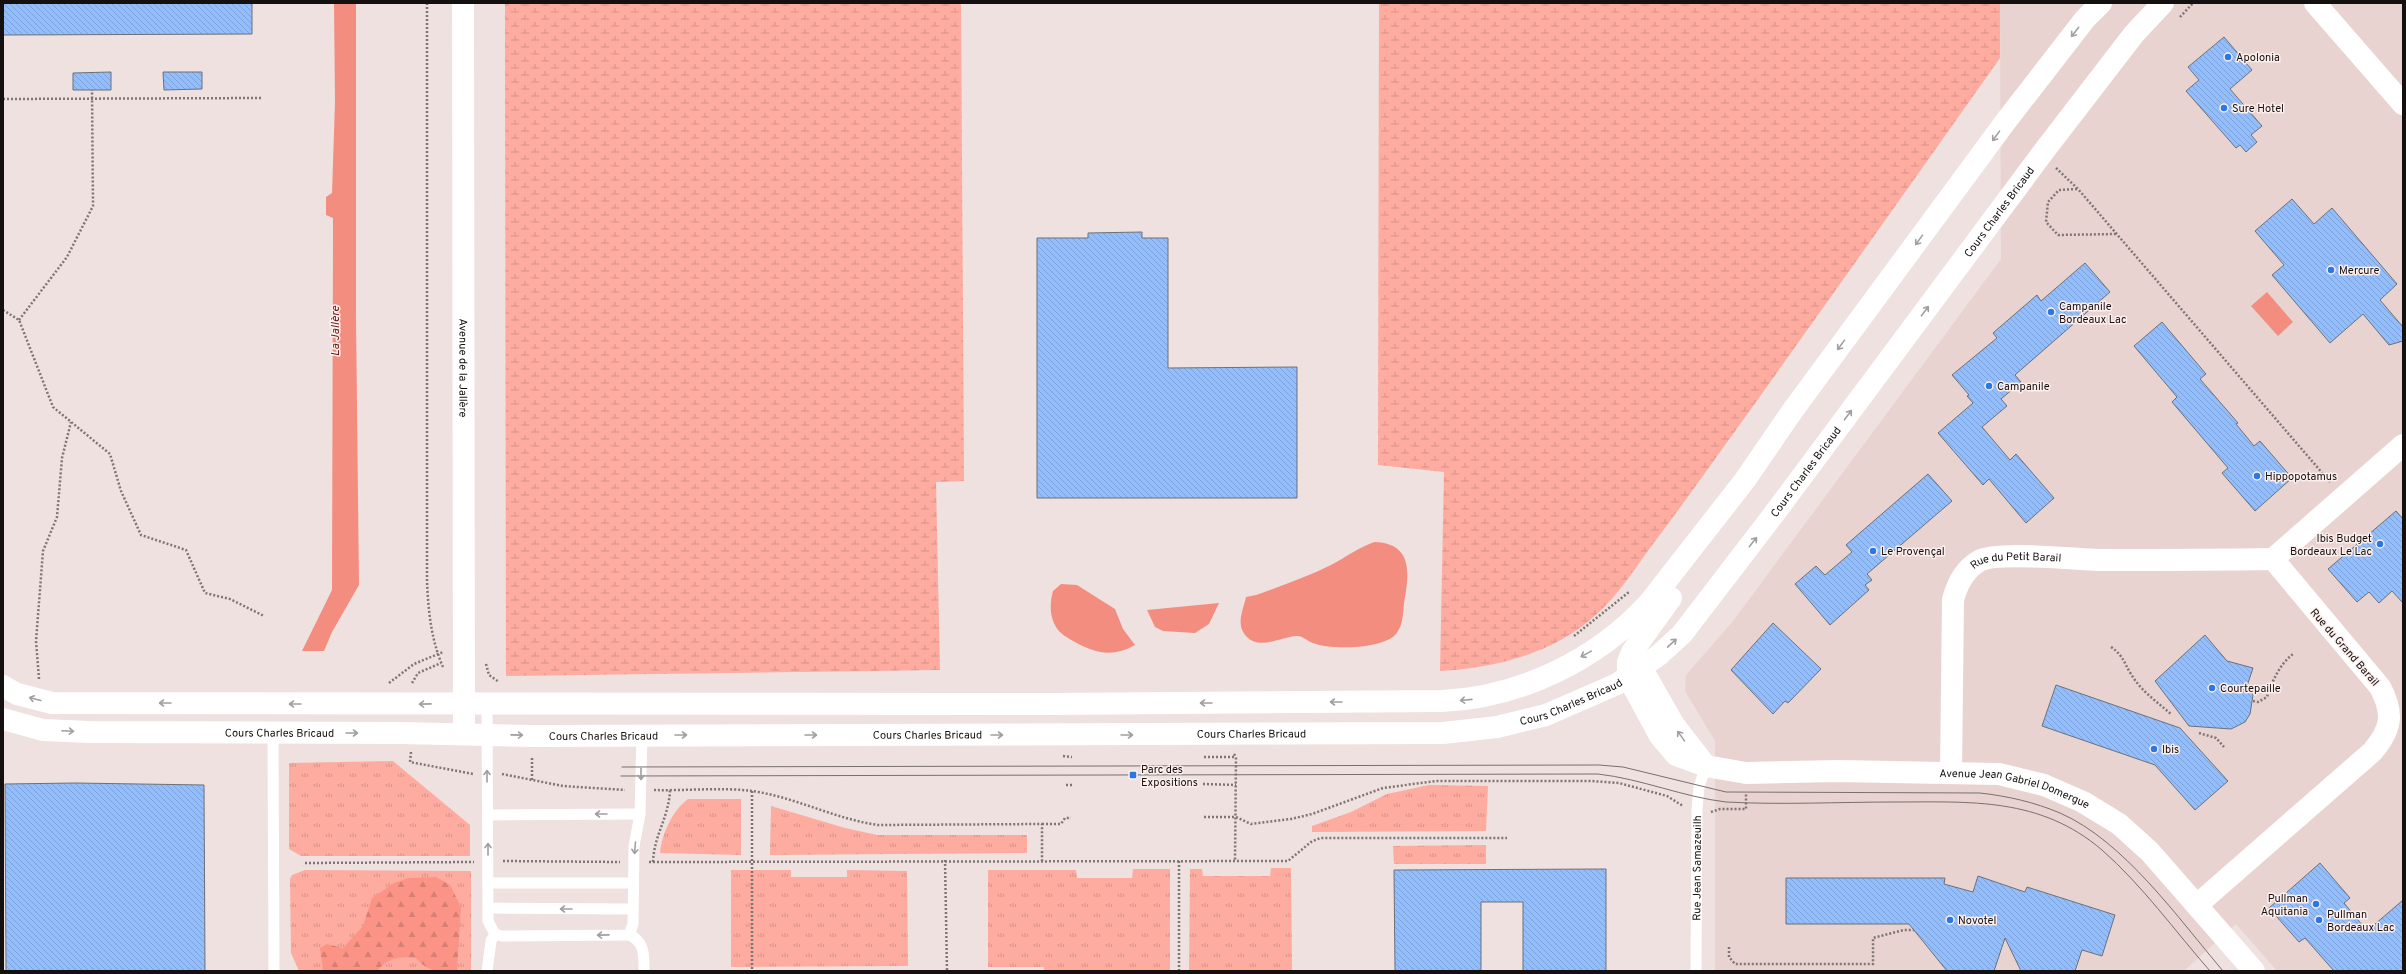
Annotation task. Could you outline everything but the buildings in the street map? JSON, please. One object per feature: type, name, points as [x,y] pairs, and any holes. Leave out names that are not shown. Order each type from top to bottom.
[{"type":"main road","name":"Avenue de la Jallère","points":[[463,3],[464,734]]},
{"type":"main road","points":[[3,686],[17,694],[52,703],[1048,704],[1463,700],[1486,697],[1534,682],[1596,649],[1619,633],[1649,603],[1746,480],[1793,410],[2002,128],[2085,19],[2100,3]]},
{"type":"main road","name":"Cours Charles Bricaud","points":[[3,719],[43,730],[89,732],[411,733],[642,736],[1228,734],[1474,731],[1546,715],[1592,696],[1682,634],[1774,514],[2044,151],[2134,34],[2163,3]]},
{"type":"main road","points":[[2315,3],[2403,104]]},
{"type":"main road","points":[[2273,560],[2403,445]]},
{"type":"main road","points":[[1634,666],[1712,544],[1746,480]]},
{"type":"main road","name":"Rue du Petit Barail","points":[[1951,773],[1953,600],[1957,585],[1965,573],[1980,561],[1998,557],[2096,560],[2273,560]]},
{"type":"main road","name":"Rue du Grand Barail","points":[[2197,905],[2372,752],[2384,738],[2390,721],[2388,702],[2380,687],[2273,560]]},
{"type":"main road","name":"Avenue Jean Gabriel Domergue","points":[[1619,633],[1634,666],[1660,736],[1676,755],[1706,766],[1746,774],[1837,771],[1951,773],[2014,777],[2044,785],[2083,802],[2119,824],[2150,852],[2254,971]]},
{"type":"lane","points":[[488,704],[488,921],[495,934],[502,936],[630,935],[637,938],[643,948],[644,971]]},
{"type":"lane","points":[[273,733],[274,971]]},
{"type":"lane","points":[[630,935],[633,924],[634,862],[640,814],[642,736]]},
{"type":"lane","name":"Rue Jean Samazeuilh","points":[[1696,971],[1697,810],[1699,787],[1706,766]]},
{"type":"lane","points":[[488,815],[640,814]]},
{"type":"lane","points":[[488,883],[633,883]]},
{"type":"lane","points":[[488,908],[633,909]]},
{"type":"lane","points":[[487,971],[491,941],[495,934]]},
{"type":"path","points":[[427,3],[427,580],[428,609],[437,654],[446,674]]},
{"type":"path","points":[[19,320],[67,258],[93,206],[92,90]]},
{"type":"path","points":[[3,99],[262,98]]},
{"type":"path","points":[[2056,167],[2078,189],[2343,498]]},
{"type":"path","points":[[2078,189],[2059,190],[2048,202],[2046,222],[2058,235],[2116,234]]},
{"type":"path","points":[[3,310],[19,320],[53,407],[110,454],[121,491],[141,535],[186,550],[205,594],[230,599],[264,616]]},
{"type":"path","points":[[41,700],[36,641],[43,551],[57,517],[62,458],[71,422]]},
{"type":"path","points":[[1568,640],[1605,612]]},
{"type":"path","points":[[2111,647],[2124,659],[2130,674],[2144,690],[2171,714]]},
{"type":"path","points":[[393,684],[387,684],[414,664],[452,649],[476,649],[482,652],[490,675],[503,684]]},
{"type":"path","points":[[2253,701],[2258,702],[2267,697],[2272,681],[2287,658],[2293,654]]},
{"type":"path","points":[[405,684],[411,684],[411,704]]},
{"type":"path","points":[[411,733],[410,762],[470,774],[500,774],[563,786],[641,790],[752,791],[791,800],[855,822],[878,825],[1061,824],[1065,818],[1072,818]]},
{"type":"path","points":[[2199,733],[2216,738],[2224,747]]},
{"type":"path","points":[[1228,734],[1228,747],[1236,757],[1235,861]]},
{"type":"path","points":[[1066,757],[1072,757]]},
{"type":"path","points":[[1204,757],[1236,757]]},
{"type":"path","points":[[1204,817],[1236,817],[1252,824],[1291,819],[1312,814],[1384,788],[1436,781],[1591,781],[1619,783],[1667,796],[1683,806],[1697,810]]},
{"type":"path","points":[[1203,784],[1236,785]]},
{"type":"path","points":[[1066,785],[1072,785]]},
{"type":"path","points":[[653,862],[654,845],[669,806],[670,790]]},
{"type":"path","points":[[752,791],[752,971]]},
{"type":"path","points":[[1042,824],[1042,861]]},
{"type":"path","points":[[304,863],[945,860],[1288,861],[1311,842],[1320,838],[1506,838]]},
{"type":"path","points":[[945,860],[947,971]]},
{"type":"path","points":[[1179,861],[1180,971]]},
{"type":"path","points":[[1729,947],[1729,957],[1735,964],[1873,964],[1873,938],[1904,930],[1914,930]]},
{"type":"shaded area","points":[[2000,3],[2403,3],[2403,971],[2277,971],[2236,924],[2184,971],[1715,971],[1715,741],[1685,691],[1686,675],[1733,621],[2001,259]]},
{"type":"green space","points":[[505,3],[961,3],[964,481],[936,482],[940,670],[506,676]]},
{"type":"green space","points":[[1379,3],[2000,3],[2000,58],[1682,506],[1618,592],[1598,613],[1563,639],[1524,656],[1483,666],[1440,671],[1444,472],[1378,465]]},
{"type":"green space","points":[[393,761],[470,825],[470,856],[301,856],[289,849],[289,763]]},
{"type":"green space","points":[[1429,785],[1488,786],[1486,831],[1312,832],[1312,826],[1351,812],[1387,794]]},
{"type":"green space","points":[[688,799],[741,799],[741,855],[660,853],[663,838],[669,823],[677,810]]},
{"type":"green space","points":[[771,806],[845,828],[877,835],[1027,835],[1027,853],[770,855]]},
{"type":"green space","points":[[1486,845],[1486,864],[1394,864],[1393,846]]},
{"type":"green space","points":[[1271,868],[1291,868],[1292,971],[1189,971],[1190,869],[1202,869],[1203,876],[1270,876]]},
{"type":"green space","points":[[1133,869],[1170,869],[1170,971],[1044,971],[1044,967],[988,967],[988,870],[1076,870],[1077,878],[1132,878]]},
{"type":"green space","points":[[305,870],[471,871],[471,971],[299,971],[291,953],[290,879],[292,875]]},
{"type":"green space","points":[[731,870],[791,870],[791,877],[847,877],[847,870],[907,871],[908,966],[731,967]]},
{"type":"green space","points":[[436,877],[450,885],[461,907],[457,970],[445,972],[429,969],[416,958],[404,957],[385,963],[377,971],[323,970],[320,948],[327,944],[343,948],[363,926],[372,898],[394,883],[409,878]]},
{"type":"water","name":"La Jallère","points":[[334,3],[356,3],[356,317],[359,585],[332,632],[324,651],[302,651],[332,590],[333,218],[326,215],[326,197],[332,193],[335,102]]},
{"type":"water","points":[[2267,292],[2293,322],[2278,336],[2251,306]]},
{"type":"water","points":[[1374,542],[1387,544],[1396,548],[1402,554],[1406,562],[1407,582],[1403,616],[1401,626],[1393,637],[1376,644],[1365,646],[1331,647],[1313,643],[1298,636],[1264,643],[1252,641],[1243,632],[1241,628],[1241,618],[1246,597],[1256,595],[1313,573]]},
{"type":"water","points":[[1061,584],[1077,585],[1115,609],[1123,629],[1135,645],[1120,651],[1098,651],[1083,646],[1062,634],[1054,623],[1051,609],[1053,591]]},
{"type":"water","points":[[1219,603],[1209,624],[1195,633],[1163,631],[1155,627],[1147,610]]},
{"type":"tram line","points":[[622,767],[1599,765],[1623,767],[1726,792],[1990,794],[2030,803],[2060,813],[2084,826],[2106,842],[2128,861],[2169,905],[2223,971]]},
{"type":"tram line","points":[[621,776],[1598,774],[1614,776],[1710,800],[1726,802],[1951,802],[2004,806],[2054,820],[2078,833],[2102,850],[2145,893],[2210,971]]},
{"type":"place","name":"Apolonia","points":[[2228,57]]},
{"type":"place","name":"Sure Hotel","points":[[2224,108]]},
{"type":"place","name":"Mercure","points":[[2331,270]]},
{"type":"place","name":"Campanile Bordeaux Lac","points":[[2051,312]]},
{"type":"place","name":"Campanile","points":[[1989,386]]},
{"type":"place","name":"Hippopotamus","points":[[2257,476]]},
{"type":"place","name":"Ibis Budget Bordeaux Le Lac","points":[[2380,544]]},
{"type":"place","name":"Le Provençal","points":[[1873,551]]},
{"type":"place","name":"Courtepaille","points":[[2212,688]]},
{"type":"place","name":"Ibis","points":[[2154,749]]},
{"type":"place","name":"Parc des Expositions","points":[[1133,775]]},
{"type":"place","name":"Pullman Aquitania","points":[[2316,904]]},
{"type":"place","name":"Novotel","points":[[1950,920]]},
{"type":"place","name":"Pullman Bordeaux Lac","points":[[2319,920]]}]
